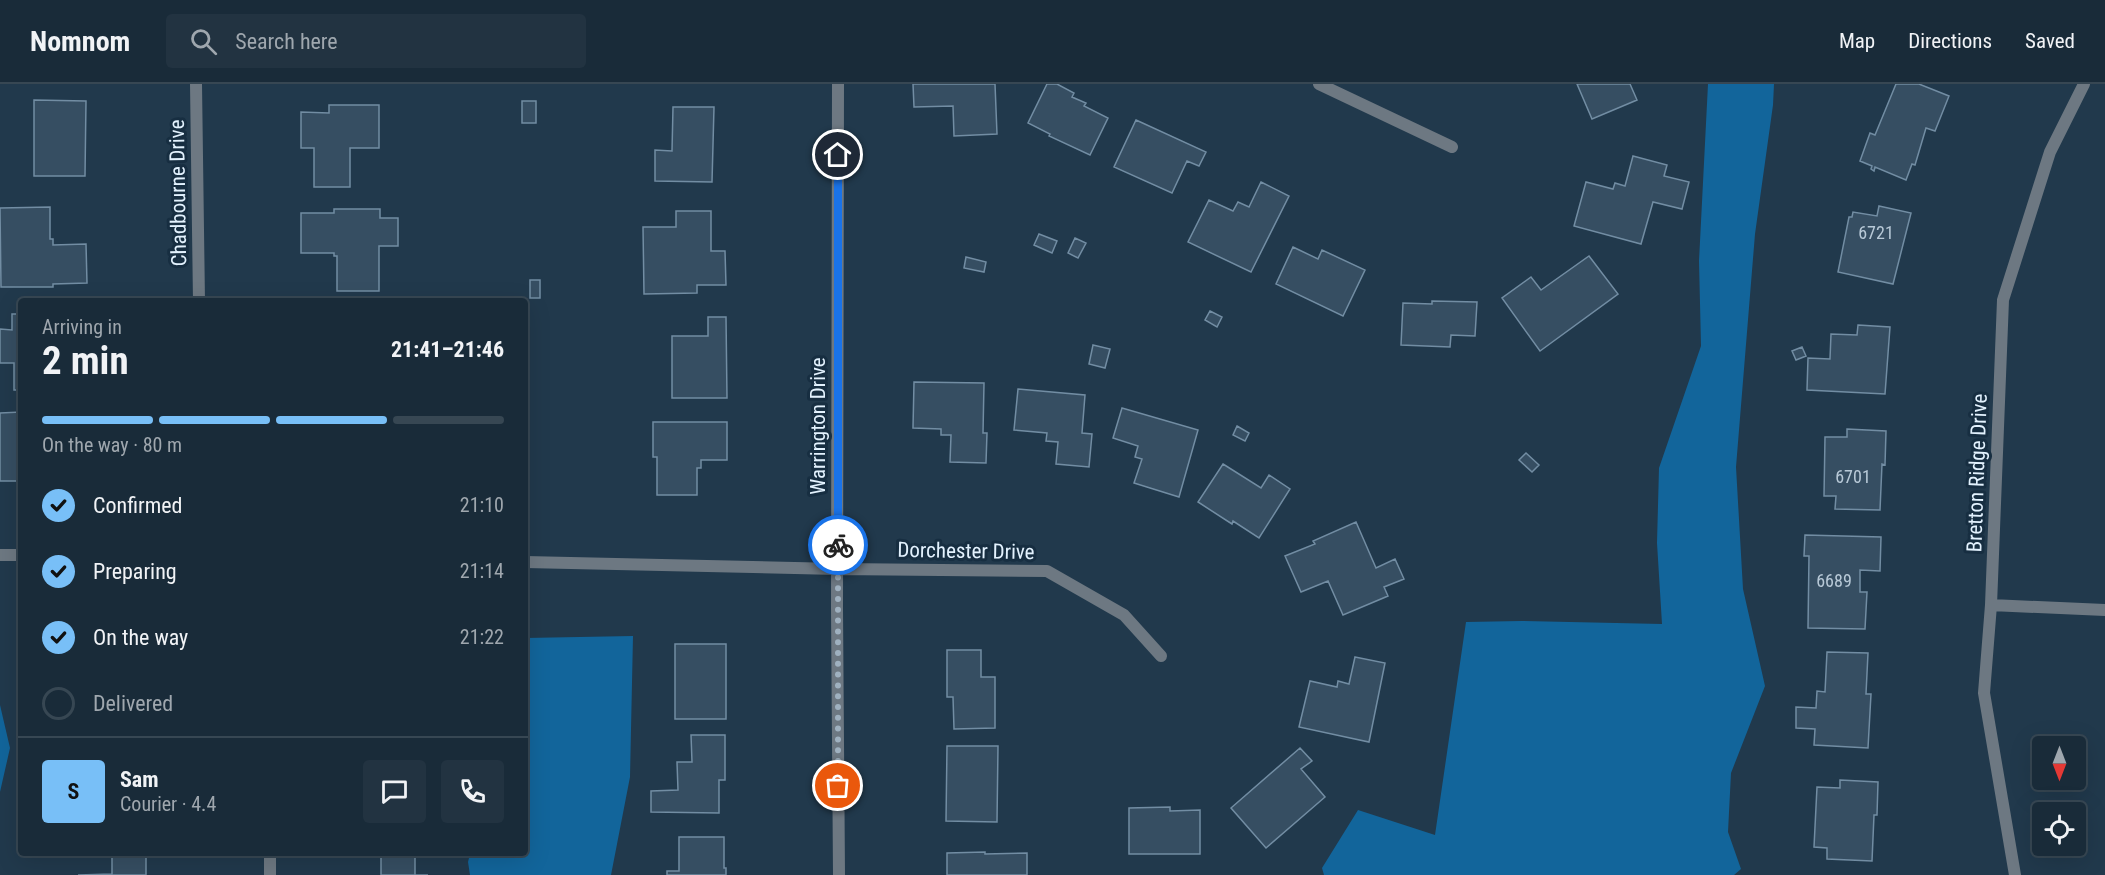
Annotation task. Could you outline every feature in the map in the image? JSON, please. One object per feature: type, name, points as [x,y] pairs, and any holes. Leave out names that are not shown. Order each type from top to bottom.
[{"type":"street","name":"Chadbourne Drive","points":[[196,84],[199,298]]},
{"type":"street","name":"Warrington Drive","points":[[838,84],[839,875]]},
{"type":"street","points":[[1319,84],[1452,147]]},
{"type":"street","name":"Bretton Ridge Drive","points":[[2015,875],[1984,693],[1991,605],[2003,300],[2050,152],[2084,84]]},
{"type":"street","points":[[0,555],[18,555]]},
{"type":"street","name":"Dorchester Drive","points":[[528,562],[1047,571],[1124,615],[1161,656]]},
{"type":"street","points":[[1991,605],[2105,610]]},
{"type":"street","points":[[270,856],[270,875]]},
{"type":"shaded area","points":[[1708,84],[1774,84],[1755,234],[1736,467],[1743,589],[1765,686],[1731,773],[1728,832],[1741,869],[1734,875],[1324,875],[1322,868],[1358,810],[1435,835],[1466,622],[1662,624],[1657,543],[1659,468],[1701,346],[1699,261]]},
{"type":"shaded area","points":[[633,636],[630,777],[611,875],[470,875],[470,856],[528,856],[528,638]]},
{"type":"shaded area","points":[[0,705],[10,748],[0,792]]},
{"type":"building","points":[[913,84],[995,84],[997,134],[954,136],[953,106],[914,107]]},
{"type":"building","points":[[1047,84],[1057,84],[1074,93],[1072,97],[1086,103],[1084,106],[1108,118],[1090,155],[1049,136],[1050,134],[1028,123]]},
{"type":"building","points":[[1577,84],[1630,84],[1637,100],[1592,119]]},
{"type":"building","points":[[1896,84],[1919,84],[1949,96],[1935,131],[1926,128],[1915,165],[1912,164],[1906,180],[1875,167],[1874,171],[1871,169],[1872,166],[1860,161],[1870,133],[1875,135]]},
{"type":"building","points":[[34,100],[86,101],[85,176],[34,176]]},
{"type":"building","points":[[522,101],[536,101],[536,123],[522,123]]},
{"type":"building","points":[[329,105],[379,105],[379,148],[350,148],[350,187],[314,187],[314,148],[301,148],[301,112],[329,113]]},
{"type":"building","points":[[673,107],[714,107],[712,182],[655,181],[655,150],[672,151]]},
{"type":"building","points":[[1136,120],[1206,152],[1199,166],[1187,161],[1172,193],[1114,167]]},
{"type":"building","points":[[1633,156],[1667,165],[1664,176],[1689,182],[1682,209],[1653,202],[1641,244],[1574,226],[1586,182],[1613,189],[1615,183],[1625,186]]},
{"type":"building","points":[[1261,182],[1289,196],[1251,272],[1188,242],[1209,200],[1233,211],[1238,202],[1249,207]]},
{"type":"building","points":[[1879,206],[1911,213],[1893,284],[1838,272],[1849,217],[1852,217],[1853,212],[1877,216]]},
{"type":"building","points":[[50,207],[50,239],[53,239],[53,245],[86,244],[87,283],[53,284],[53,287],[1,287],[0,208]]},
{"type":"building","points":[[334,209],[380,209],[380,218],[398,218],[398,246],[379,246],[379,291],[337,291],[337,256],[334,256],[334,253],[301,253],[301,213],[334,213]]},
{"type":"building","points":[[676,211],[711,211],[711,251],[725,251],[726,285],[697,285],[697,293],[644,294],[643,227],[676,227]]},
{"type":"building","points":[[1039,234],[1057,241],[1052,253],[1034,245]]},
{"type":"building","points":[[1075,238],[1086,243],[1078,258],[1068,253]]},
{"type":"building","points":[[1293,247],[1318,259],[1322,250],[1365,270],[1343,316],[1276,284]]},
{"type":"building","points":[[1589,256],[1618,294],[1540,351],[1502,298],[1531,277],[1541,290]]},
{"type":"building","points":[[966,257],[986,262],[984,272],[964,268]]},
{"type":"building","points":[[530,280],[540,280],[540,298],[530,298]]},
{"type":"building","points":[[1432,301],[1477,302],[1475,336],[1451,335],[1450,347],[1401,345],[1403,303],[1432,304]]},
{"type":"building","points":[[1210,311],[1222,317],[1217,327],[1205,320]]},
{"type":"building","points":[[12,314],[18,314],[18,390],[14,390],[14,363],[0,363],[0,329],[12,330]]},
{"type":"building","points":[[708,317],[726,317],[727,398],[672,398],[672,336],[708,336]]},
{"type":"building","points":[[1858,325],[1890,327],[1885,394],[1807,390],[1808,358],[1830,359],[1831,334],[1857,335]]},
{"type":"building","points":[[1093,345],[1110,349],[1105,368],[1089,364]]},
{"type":"building","points":[[1802,347],[1806,356],[1796,360],[1792,351]]},
{"type":"building","points":[[914,382],[984,383],[983,433],[987,433],[986,463],[950,462],[951,435],[941,435],[941,429],[913,428]]},
{"type":"building","points":[[1018,389],[1085,395],[1082,433],[1092,434],[1089,467],[1056,464],[1058,442],[1046,441],[1047,433],[1014,430]]},
{"type":"building","points":[[1122,408],[1198,430],[1179,497],[1134,483],[1142,459],[1135,457],[1138,446],[1113,438]]},
{"type":"building","points":[[18,412],[18,481],[0,481],[0,413]]},
{"type":"building","points":[[653,422],[727,422],[727,460],[701,460],[701,468],[697,468],[697,495],[657,495],[657,457],[653,457]]},
{"type":"building","points":[[1237,426],[1249,433],[1245,441],[1233,435]]},
{"type":"building","points":[[1847,429],[1886,431],[1880,510],[1835,509],[1836,496],[1824,496],[1825,437],[1847,437]]},
{"type":"building","points":[[1526,453],[1539,465],[1532,472],[1519,460]]},
{"type":"building","points":[[1223,464],[1261,488],[1269,475],[1290,489],[1259,538],[1198,502]]},
{"type":"building","points":[[1356,522],[1376,568],[1395,559],[1404,579],[1384,587],[1388,596],[1343,615],[1328,581],[1301,592],[1285,556],[1315,544],[1313,541]]},
{"type":"building","points":[[1805,535],[1881,537],[1880,571],[1860,570],[1860,592],[1867,592],[1865,629],[1808,628],[1809,556],[1804,556]]},
{"type":"building","points":[[675,644],[726,644],[726,719],[675,719]]},
{"type":"building","points":[[947,650],[981,650],[981,677],[995,677],[995,728],[954,729],[953,697],[947,697]]},
{"type":"building","points":[[1827,652],[1868,653],[1866,694],[1871,694],[1868,748],[1814,745],[1815,729],[1796,728],[1796,707],[1816,708],[1817,691],[1825,692]]},
{"type":"building","points":[[1355,657],[1385,663],[1369,742],[1299,727],[1310,681],[1337,687],[1338,681],[1349,684]]},
{"type":"building","points":[[691,735],[725,735],[725,780],[719,780],[719,813],[651,812],[651,791],[678,790],[677,762],[692,762]]},
{"type":"building","points":[[947,746],[998,746],[997,822],[946,821]]},
{"type":"building","points":[[1300,748],[1312,761],[1301,769],[1325,797],[1266,848],[1231,808]]},
{"type":"building","points":[[1840,780],[1878,782],[1872,861],[1827,859],[1827,848],[1814,847],[1817,787],[1840,788]]},
{"type":"building","points":[[1170,807],[1170,811],[1200,810],[1200,854],[1129,854],[1129,808]]},
{"type":"building","points":[[679,837],[724,837],[726,875],[667,875],[667,871],[679,871]]},
{"type":"building","points":[[985,852],[985,854],[1027,853],[1027,875],[947,875],[947,853]]},
{"type":"building","points":[[112,856],[146,856],[146,875],[78,875],[112,874]]},
{"type":"building","points":[[381,856],[415,856],[415,875],[381,875]]},
{"type":"way so far","points":[[838,545],[838,786]]},
{"type":"route","points":[[838,155],[838,545]]}]
